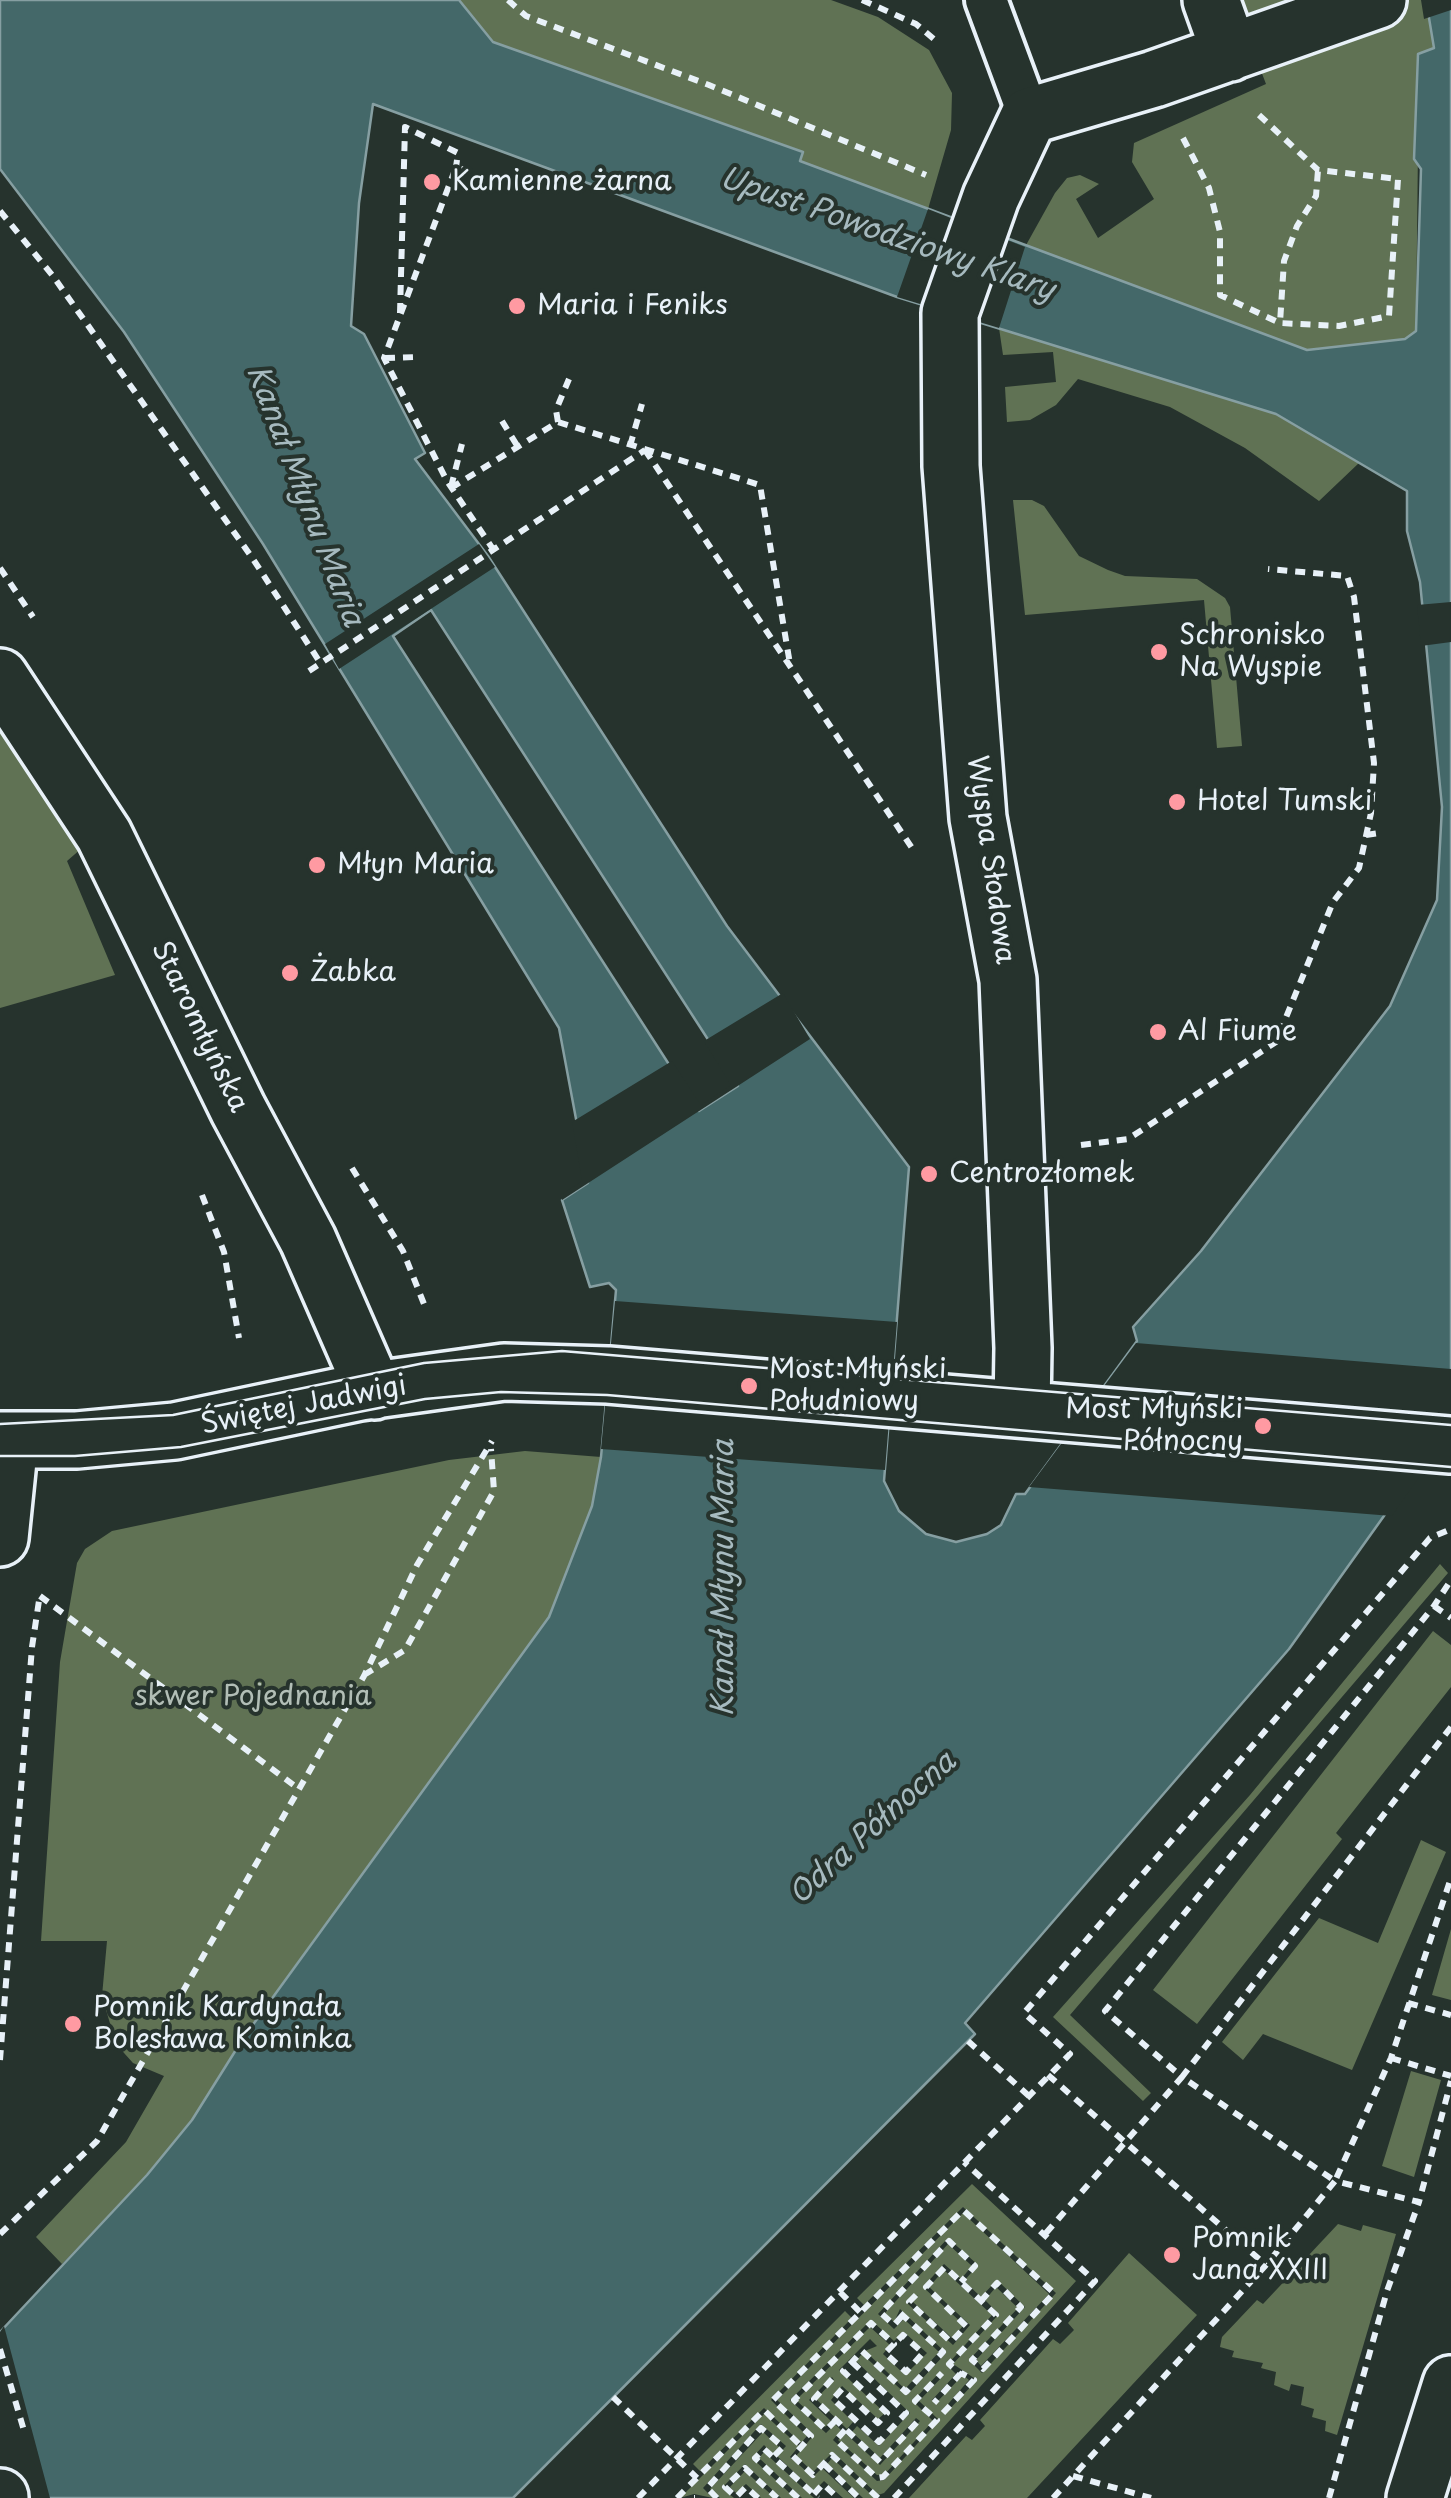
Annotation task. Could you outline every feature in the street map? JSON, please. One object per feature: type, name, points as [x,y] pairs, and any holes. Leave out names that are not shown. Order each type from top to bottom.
[{"type":"street","points":[[1211,0],[1230,53]]},
{"type":"street","points":[[985,213],[1029,116],[1154,79],[1378,0]]},
{"type":"street","name":"Wyspa Słodowa","points":[[985,213],[950,313],[952,466],[978,818],[1008,980],[1024,1348],[1022,1408]]},
{"type":"street","name":"Staromłyńska","points":[[0,676],[104,836],[238,1109],[308,1240],[374,1391]]},
{"type":"street","name":"Świętej Jadwigi","points":[[5,1440],[175,1432],[374,1391],[504,1372],[608,1376],[1022,1408]]},
{"type":"street","points":[[1022,1408],[1081,1417],[1451,1445]]},
{"type":"street","points":[[0,1538],[5,1440]]},
{"type":"street","points":[[1415,2498],[1451,2384]]},
{"type":"lane","points":[[986,0],[1029,116]]},
{"type":"path","points":[[508,0],[526,16],[709,85],[932,178],[985,213]]},
{"type":"path","points":[[862,0],[916,24],[938,43]]},
{"type":"path","points":[[1154,79],[1209,188],[1220,232],[1220,295],[1280,323],[1338,326],[1389,316],[1398,179],[1318,170],[1252,109],[1230,53]]},
{"type":"path","points":[[384,358],[400,320],[456,167],[458,153],[405,127],[400,320]]},
{"type":"path","points":[[456,167],[487,179]]},
{"type":"path","points":[[1280,323],[1284,261],[1297,226],[1316,196],[1318,170]]},
{"type":"path","points":[[0,211],[53,276],[321,664]]},
{"type":"path","points":[[384,358],[417,357]]},
{"type":"path","points":[[384,358],[451,488],[492,554]]},
{"type":"path","points":[[558,422],[556,410],[569,379]]},
{"type":"path","points":[[630,446],[642,404]]},
{"type":"path","points":[[502,420],[518,447]]},
{"type":"path","points":[[451,488],[558,422]]},
{"type":"path","points":[[558,422],[760,485],[790,666]]},
{"type":"path","points":[[451,488],[462,444]]},
{"type":"path","points":[[309,671],[646,450]]},
{"type":"path","points":[[646,450],[923,864]]},
{"type":"path","points":[[1070,1146],[1128,1139],[1276,1042],[1333,902],[1359,868],[1374,763],[1354,597],[1347,576],[1268,569]]},
{"type":"path","points":[[1366,835],[1380,833]]},
{"type":"path","points":[[0,2234],[97,2142],[364,1676],[417,1565],[491,1448],[494,1491],[405,1650],[364,1676]]},
{"type":"path","points":[[638,2498],[1070,2054],[1024,2013],[1430,1538],[1451,1529]]},
{"type":"path","points":[[1419,2202],[1335,2181],[1182,2077],[1105,2011],[1434,1606],[1451,1580]]},
{"type":"path","points":[[28,1588],[299,1789]]},
{"type":"path","points":[[0,2060],[32,1647],[40,1596]]},
{"type":"path","points":[[1434,1606],[1451,1618]]},
{"type":"path","points":[[1046,2234],[1182,2077],[1451,1727]]},
{"type":"path","points":[[1053,2498],[1266,2265],[1335,2181],[1391,2058],[1451,1878]]},
{"type":"path","points":[[1408,2003],[1451,2016]]},
{"type":"path","points":[[968,2040],[1029,2096]]},
{"type":"path","points":[[1329,2498],[1387,2291],[1419,2202],[1451,2078],[1391,2058]]},
{"type":"path","points":[[1048,2075],[1266,2265]]},
{"type":"path","points":[[894,2498],[1095,2280],[964,2162]]},
{"type":"path","points":[[878,2498],[832,2454],[813,2475],[793,2456],[811,2436],[773,2400],[963,2210],[1054,2293],[982,2369],[972,2360],[1022,2307],[997,2283],[981,2301]]},
{"type":"path","points":[[852,2362],[906,2412],[879,2442],[833,2399],[842,2390],[878,2423],[887,2412],[843,2371],[862,2351],[906,2392],[943,2352],[900,2313],[894,2325],[881,2313],[949,2241],[975,2266],[961,2282]]},
{"type":"path","points":[[916,2296],[910,2302],[951,2342],[966,2326],[926,2287],[945,2266],[996,2314],[949,2364],[960,2374]]},
{"type":"path","points":[[840,2292],[860,2313]]},
{"type":"path","points":[[836,2420],[826,2430],[794,2400],[872,2323],[894,2344]]},
{"type":"path","points":[[904,2335],[923,2353],[906,2372],[885,2354],[894,2344],[904,2335]]},
{"type":"path","points":[[0,2349],[27,2444]]},
{"type":"path","points":[[934,2403],[963,2371],[974,2380],[943,2413]]},
{"type":"path","points":[[857,2422],[836,2440],[877,2478],[883,2477],[936,2420],[915,2401],[942,2373]]},
{"type":"path","points":[[832,2379],[814,2398],[880,2462],[918,2420]]},
{"type":"path","points":[[613,2398],[697,2478]]},
{"type":"path","points":[[677,2498],[764,2410],[802,2446]]},
{"type":"path","points":[[717,2498],[707,2488],[762,2428],[783,2447],[773,2457]]},
{"type":"path","points":[[798,2498],[755,2458],[764,2448],[816,2496],[824,2484],[838,2498]]},
{"type":"path","points":[[824,2464],[859,2498]]},
{"type":"path","points":[[758,2498],[746,2487],[736,2497],[726,2487],[745,2468],[777,2498]]},
{"type":"path","points":[[1074,2476],[1152,2498]]},
{"type":"green space","points":[[459,0],[831,0],[878,17],[929,50],[952,93],[951,130],[928,209],[799,161],[802,151],[493,42]]},
{"type":"green space","points":[[1234,0],[1426,0],[1435,48],[1419,54],[1416,331],[1405,339],[1308,350],[1025,247],[1067,178],[1080,175],[1099,184],[1076,199],[1098,238],[1154,199],[1132,162],[1134,143],[1266,84]]},
{"type":"green space","points":[[999,328],[1276,414],[1360,462],[1319,501],[1245,448],[1170,407],[1078,379],[1056,405],[1030,420],[1007,422],[1005,387],[1056,382],[1053,352],[1003,355]]},
{"type":"green space","points":[[1013,500],[1032,500],[1044,506],[1079,556],[1108,570],[1125,576],[1197,579],[1225,598],[1230,607],[1242,746],[1217,748],[1204,600],[1025,615]]},
{"type":"green space","points":[[0,725],[82,848],[67,861],[115,975],[0,1008]]},
{"type":"green space","name":"skwer Pojednania","points":[[525,1451],[601,1457],[592,1506],[549,1617],[244,2037],[192,2120],[147,2175],[62,2264],[36,2237],[126,2142],[164,2076],[133,2063],[116,2044],[102,1996],[107,1941],[41,1941],[60,1662],[77,1563],[85,1549],[112,1531],[449,1460]]},
{"type":"green space","points":[[1440,1564],[1448,1573],[1070,2015],[1151,2093],[1143,2101],[1053,2017],[1250,1795]]},
{"type":"green space","points":[[1433,1631],[1451,1645],[1451,1687],[1336,1833],[1342,1839],[1197,2024],[1153,1990]]},
{"type":"green space","points":[[1421,1840],[1446,1852],[1352,2070],[1263,2034],[1243,2060],[1222,2042],[1319,1918],[1378,1943]]},
{"type":"green space","points":[[1451,1929],[1451,2000],[1432,1995]]},
{"type":"green space","points":[[1411,2071],[1441,2080],[1414,2177],[1382,2166]]},
{"type":"green space","points":[[972,2184],[1076,2281],[884,2493],[878,2495],[833,2452],[813,2472],[796,2456],[814,2435],[777,2400],[963,2213],[1049,2294],[981,2366],[976,2360],[1025,2307],[997,2280],[981,2297],[964,2281],[978,2265],[948,2238],[878,2314],[894,2329],[904,2319],[939,2352],[905,2389],[865,2351],[877,2346],[870,2339],[839,2370],[885,2413],[878,2419],[842,2386],[831,2400],[853,2422],[847,2429],[816,2399],[834,2380],[832,2377],[809,2400],[831,2421],[825,2427],[796,2400],[870,2327],[890,2345],[883,2354],[905,2375],[927,2353],[904,2332],[894,2341],[871,2320],[790,2400],[826,2433],[835,2424],[841,2430],[833,2440],[877,2481],[884,2480],[939,2420],[919,2401],[944,2375],[940,2372],[913,2401],[933,2421],[884,2475],[877,2475],[838,2440],[845,2433],[880,2465],[920,2421],[916,2418],[880,2458],[852,2432],[857,2426],[879,2446],[910,2413],[856,2361],[862,2354],[907,2395],[946,2353],[900,2309],[894,2322],[885,2313],[948,2244],[972,2266],[961,2279],[944,2264],[923,2287],[964,2325],[952,2338],[913,2302],[918,2295],[907,2303],[953,2345],[970,2325],[929,2287],[944,2270],[992,2315],[947,2365],[956,2374],[932,2400],[935,2404],[963,2375],[969,2380],[942,2411],[945,2414],[977,2380],[953,2364],[999,2314],[985,2300],[996,2287],[1018,2308],[969,2360],[982,2373],[1056,2293],[963,2207],[864,2305],[857,2298]]},
{"type":"green space","points":[[1338,2224],[1361,2231],[1363,2225],[1396,2234],[1337,2435],[1325,2431],[1326,2421],[1312,2417],[1314,2409],[1301,2405],[1304,2387],[1291,2384],[1289,2391],[1274,2385],[1276,2372],[1261,2368],[1263,2363],[1232,2357],[1234,2351],[1220,2347],[1222,2337],[1257,2300],[1263,2304]]},
{"type":"green space","points":[[1129,2253],[1197,2315],[1027,2498],[909,2498],[966,2436],[972,2440],[985,2426],[980,2420],[1053,2339],[1060,2344],[1074,2330],[1068,2323]]},
{"type":"green space","points":[[845,2311],[852,2318],[771,2400],[807,2436],[801,2443],[764,2408],[700,2471],[693,2464]]},
{"type":"green space","points":[[764,2414],[799,2446],[790,2457],[813,2477],[822,2468],[854,2498],[843,2498],[824,2481],[814,2491],[777,2456],[786,2446],[761,2424],[703,2488],[713,2498],[694,2494],[680,2498]]},
{"type":"green space","points":[[763,2432],[779,2447],[773,2454],[764,2445],[752,2458],[795,2498],[781,2498],[745,2464],[722,2488],[734,2498],[720,2498],[710,2489]]},
{"type":"green space","points":[[764,2452],[814,2498],[802,2498],[759,2458]]},
{"type":"green space","points":[[832,2458],[875,2498],[863,2498],[827,2464]]},
{"type":"green space","points":[[745,2471],[775,2498],[761,2498],[746,2484],[736,2493],[730,2487]]},
{"type":"water","points":[[0,0],[459,0],[493,42],[803,152],[800,161],[1307,350],[1405,339],[1416,331],[1421,169],[1414,159],[1418,54],[1434,48],[1426,0],[1451,0],[1451,1422],[1289,1649],[965,2023],[975,2034],[513,2498],[0,2498],[0,2332],[147,2175],[192,2120],[244,2037],[549,1617],[592,1506],[601,1457],[616,1290],[609,1283],[590,1287],[562,1200],[588,1183],[559,1028],[263,544],[124,332],[0,169]],"holes":[[[373,104],[897,297],[1276,414],[1407,491],[1407,531],[1420,582],[1442,807],[1437,900],[1390,1006],[1201,1251],[1133,1327],[1137,1341],[1025,1494],[1016,1494],[1001,1525],[987,1534],[956,1542],[926,1534],[899,1511],[884,1481],[909,1167],[727,926],[488,556],[415,459],[425,453],[364,334],[351,326],[359,203]],[[431,610],[738,1086],[699,1111],[393,636]]]},
{"type":"pier","points":[[1421,0],[1451,0],[1451,10],[1424,19]]},
{"type":"pier","points":[[928,209],[1025,247],[999,328],[897,297]]},
{"type":"pier","points":[[479,544],[495,567],[339,669],[325,644]]},
{"type":"pier","points":[[1451,602],[1451,642],[1421,646],[1417,605]]},
{"type":"pier","points":[[783,993],[810,1039],[562,1200],[560,1195],[582,1181],[572,1122],[672,1061],[701,1105],[731,1085],[704,1041]]},
{"type":"pier","name":"Most Młyński Południowy","points":[[615,1301],[897,1322],[885,1470],[601,1449]]},
{"type":"pier","name":"Most Młyński Północny","points":[[1136,1343],[1451,1369],[1451,1431],[1392,1516],[1029,1487]]},
{"type":"pier","points":[[4,2326],[50,2498],[0,2498],[0,2332]]},
{"type":"tram line","points":[[0,1424],[173,1415],[424,1363],[562,1351],[1451,1425]]},
{"type":"tram line","points":[[0,1456],[75,1456],[181,1447],[425,1399],[501,1392],[607,1395],[1451,1467]]},
{"type":"place","name":"Kamienne żarna","points":[[432,182]]},
{"type":"place","name":"Maria i Feniks","points":[[517,306]]},
{"type":"place","name":"Schronisko Na Wyspie","points":[[1159,652]]},
{"type":"place","name":"Hotel Tumski","points":[[1177,802]]},
{"type":"place","name":"Młyn Maria","points":[[317,865]]},
{"type":"place","name":"Żabka","points":[[290,973]]},
{"type":"place","name":"Al Fiume","points":[[1158,1032]]},
{"type":"place","name":"Centrozłomek","points":[[929,1174]]},
{"type":"place","name":"Most Młyński Południowy","points":[[749,1386]]},
{"type":"place","name":"Most Młyński Północny","points":[[1263,1426]]},
{"type":"place","name":"Pomnik Kardynała Bolesława Kominka","points":[[73,2024]]},
{"type":"place","name":"Pomnik Jana XXIII","points":[[1172,2255]]},
{"type":"water label","name":"Upust Powodziowy Klary","points":[[887,235]]},
{"type":"water label","name":"Kanał Młynu Maria","points":[[304,496]]},
{"type":"water label","name":"Kanał Młynu Maria","points":[[725,1578]]},
{"type":"water label","name":"Odra Północna","points":[[873,1829]]}]
